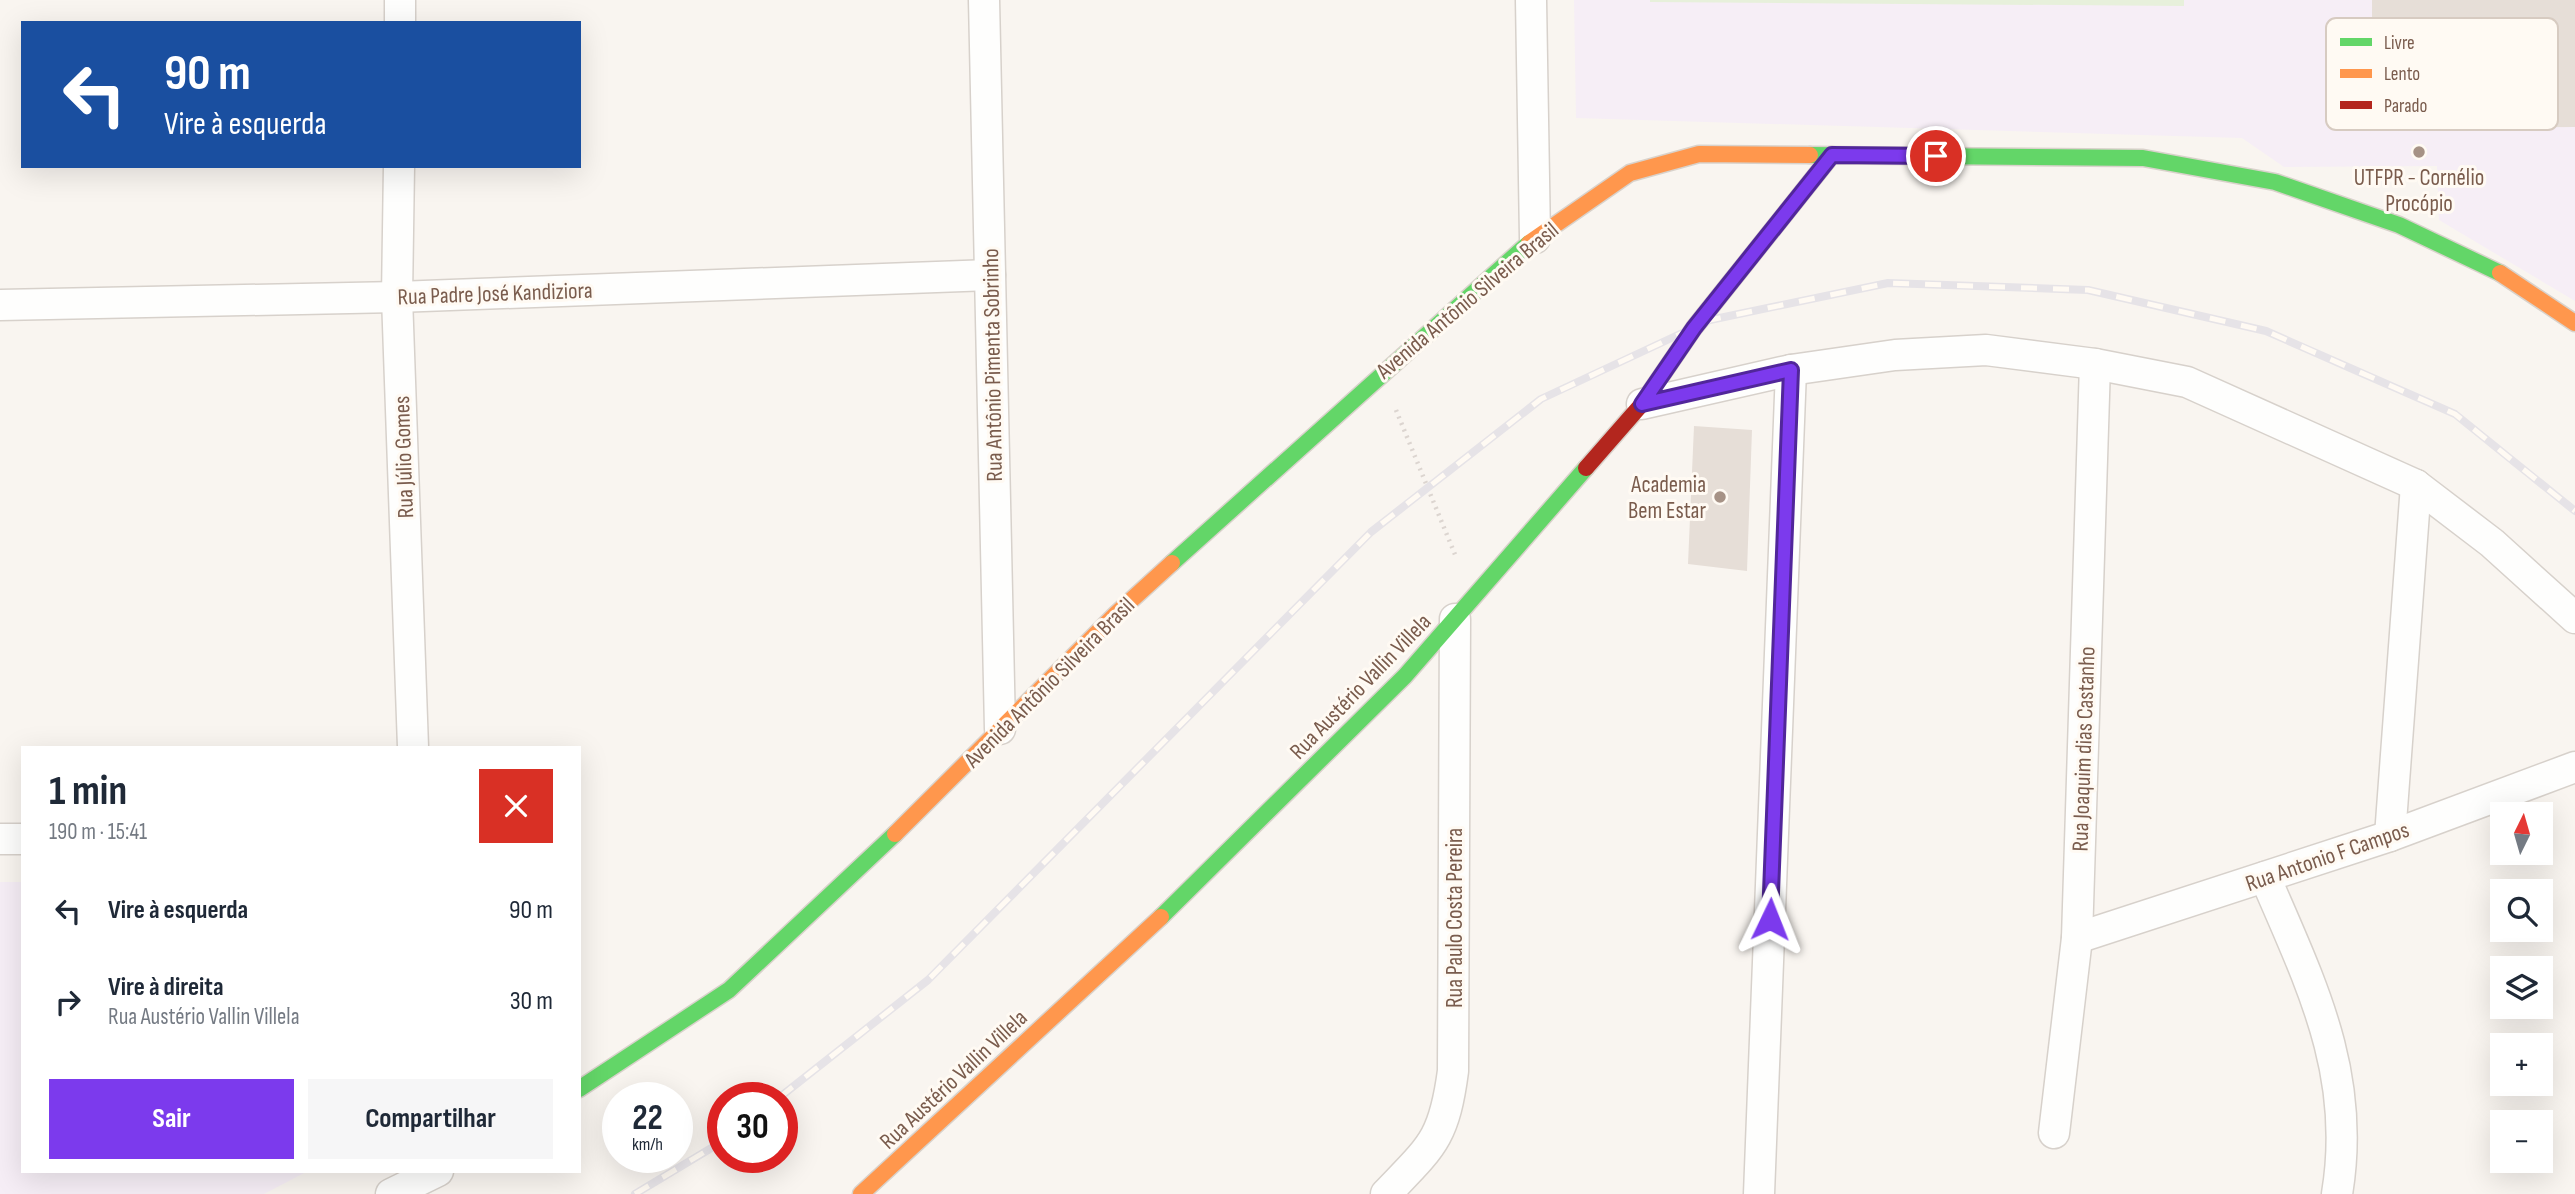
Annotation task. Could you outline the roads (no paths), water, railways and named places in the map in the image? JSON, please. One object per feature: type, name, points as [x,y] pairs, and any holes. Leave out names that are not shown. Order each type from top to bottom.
[{"type":"street","points":[[400,0],[400,21]]},
{"type":"street","name":"Rua Antônio Pimenta Sobrinho","points":[[984,0],[1000,730]]},
{"type":"street","points":[[1531,0],[1535,238]]},
{"type":"street","name":"Avenida Antônio Silveira Brasil","points":[[581,1088],[729,990],[902,827],[1116,614],[1381,373],[1535,238],[1630,173],[1699,154],[2143,158],[2275,182],[2399,225],[2512,279],[2575,323]]},
{"type":"street","name":"Rua Austério Vallin Villela","points":[[861,1194],[1198,883],[1405,676],[1642,404],[1694,328],[1832,155]]},
{"type":"street","name":"Rua Júlio Gomes","points":[[399,168],[397,297],[413,746]]},
{"type":"street","name":"Rua Padre José Kandiziora","points":[[0,305],[397,297],[990,275]]},
{"type":"street","points":[[1642,404],[1791,370],[1895,355],[1986,350],[2095,364],[2187,382],[2416,485],[2492,543],[2575,618]]},
{"type":"street","name":"Rua Joaquim dias Castanho","points":[[2054,1133],[2077,938],[2095,364]]},
{"type":"street","points":[[1759,1194],[1791,370]]},
{"type":"street","points":[[2390,836],[2416,485]]},
{"type":"street","name":"Rua Paulo Costa Pereira","points":[[1386,1194],[1434,1144],[1448,1111],[1453,1070],[1464,609]]},
{"type":"street","name":"Rua Antonio F Campos","points":[[2077,938],[2390,836],[2575,767]]},
{"type":"street","points":[[0,838],[21,839]]},
{"type":"street","points":[[2265,877],[2320,1003],[2334,1060],[2341,1119],[2337,1194]]},
{"type":"street","points":[[391,1194],[431,1173]]},
{"type":"railway","points":[[798,1083],[928,980],[1371,532],[1541,399],[1710,320],[1888,283],[2088,290],[2266,331],[2455,414],[2575,511]]},
{"type":"railway","points":[[635,1194],[707,1151]]},
{"type":"place","name":"UTFPR - Cornélio Procópio","points":[[2419,152]]},
{"type":"place","name":"Academia Bem Estar","points":[[1720,497]]}]
